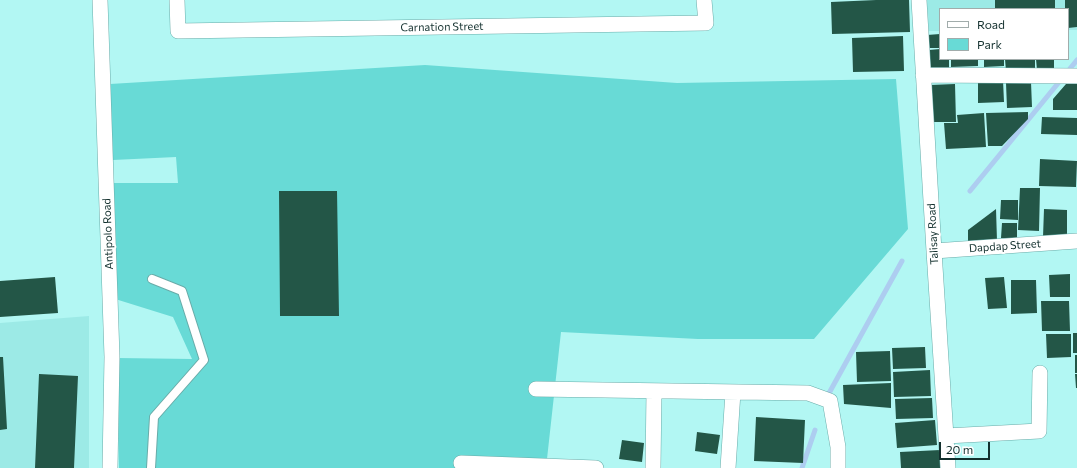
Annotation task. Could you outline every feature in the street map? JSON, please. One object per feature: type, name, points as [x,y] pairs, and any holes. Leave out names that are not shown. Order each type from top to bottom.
[{"type":"street","name":"Antipolo Road","points":[[100,0],[112,357],[110,468]]},
{"type":"street","name":"Carnation Street","points":[[177,0],[178,31],[706,23],[704,0]]},
{"type":"street","name":"Talisay Road","points":[[918,0],[948,468]]},
{"type":"street","points":[[923,75],[1077,76]]},
{"type":"street","name":"Dapdap Street","points":[[934,251],[1077,241]]},
{"type":"street","points":[[946,436],[1039,431],[1040,373]]},
{"type":"street","points":[[536,389],[808,393],[830,401],[838,447],[838,468]]},
{"type":"street","points":[[654,391],[654,468]]},
{"type":"street","points":[[728,468],[733,392]]},
{"type":"street","points":[[461,463],[596,468]]},
{"type":"lane","points":[[151,468],[154,417],[204,360],[182,291],[152,279]]},
{"type":"shaded area","points":[[927,0],[1077,0],[1077,30],[1069,30],[1069,8],[939,8],[939,31],[929,31]]},
{"type":"shaded area","points":[[89,316],[89,468],[0,468],[0,323]]},
{"type":"green space","points":[[425,65],[677,83],[896,79],[908,229],[814,339],[698,339],[561,332],[546,468],[119,468],[117,358],[192,359],[173,317],[112,298],[113,183],[178,183],[176,157],[113,160],[110,84]]},
{"type":"building","points":[[909,0],[910,32],[832,34],[831,2]]},
{"type":"building","points":[[995,0],[1055,0],[1055,8],[995,8]]},
{"type":"building","points":[[1065,0],[1077,0],[1077,27],[1069,28],[1069,8],[1065,8]]},
{"type":"building","points":[[939,34],[939,48],[928,48],[927,35]]},
{"type":"building","points":[[903,36],[904,71],[853,72],[852,38]]},
{"type":"building","points":[[939,49],[939,60],[949,60],[949,73],[930,73],[929,50]]},
{"type":"building","points":[[951,60],[978,60],[978,66],[951,67]]},
{"type":"building","points":[[984,60],[1004,60],[1004,66],[984,67]]},
{"type":"building","points":[[1005,60],[1035,60],[1035,70],[1006,71]]},
{"type":"building","points":[[1036,60],[1054,60],[1054,69],[1037,70]]},
{"type":"building","points":[[1003,80],[1004,102],[978,103],[978,81]]},
{"type":"building","points":[[1031,82],[1032,107],[1007,108],[1006,83]]},
{"type":"building","points":[[955,84],[956,122],[931,122],[930,85]]},
{"type":"building","points":[[1066,84],[1077,84],[1077,110],[1053,110],[1053,99]]},
{"type":"building","points":[[1028,112],[1028,119],[1002,146],[988,146],[986,113]]},
{"type":"building","points":[[984,113],[986,147],[946,149],[944,123],[958,123],[957,115]]},
{"type":"building","points":[[1042,117],[1077,118],[1077,135],[1041,134]]},
{"type":"building","points":[[1040,159],[1077,161],[1076,187],[1039,186]]},
{"type":"building","points":[[1020,188],[1040,188],[1039,231],[1018,230]]},
{"type":"building","points":[[279,191],[337,191],[339,316],[280,316]]},
{"type":"building","points":[[1001,200],[1018,200],[1018,220],[1000,219]]},
{"type":"building","points":[[996,209],[997,241],[968,242],[968,230]]},
{"type":"building","points":[[1044,209],[1067,210],[1067,238],[1043,237]]},
{"type":"building","points":[[1002,223],[1017,223],[1017,239],[1001,238]]},
{"type":"building","points":[[1070,274],[1070,297],[1050,297],[1049,275]]},
{"type":"building","points":[[55,277],[58,313],[0,317],[0,281]]},
{"type":"building","points":[[1004,277],[1007,308],[988,309],[985,278]]},
{"type":"building","points":[[1011,280],[1036,280],[1037,313],[1011,314]]},
{"type":"building","points":[[1041,301],[1069,301],[1070,331],[1042,331]]},
{"type":"building","points":[[1073,333],[1077,333],[1077,353],[1073,353]]},
{"type":"building","points":[[1046,334],[1071,334],[1071,357],[1047,358]]},
{"type":"building","points":[[925,347],[926,368],[893,369],[892,348]]},
{"type":"building","points":[[890,351],[891,381],[857,382],[856,352]]},
{"type":"building","points":[[1075,355],[1077,355],[1077,373],[1075,373]]},
{"type":"building","points":[[0,357],[3,357],[7,429],[0,430]]},
{"type":"building","points":[[930,370],[931,396],[894,397],[893,372]]},
{"type":"building","points":[[39,374],[78,376],[74,468],[35,468]]},
{"type":"building","points":[[1075,374],[1077,374],[1077,388],[1076,388]]},
{"type":"building","points":[[891,383],[891,408],[844,404],[843,385]]},
{"type":"building","points":[[932,398],[933,418],[896,419],[895,399]]},
{"type":"building","points":[[756,417],[805,420],[803,463],[754,461]]},
{"type":"building","points":[[935,420],[937,445],[897,448],[895,423]]},
{"type":"building","points":[[697,432],[720,435],[717,454],[695,451]]},
{"type":"building","points":[[622,440],[644,443],[642,462],[619,459]]},
{"type":"building","points":[[940,450],[941,468],[901,468],[900,452]]},
{"type":"waterway","points":[[970,191],[1077,60]]},
{"type":"waterway","points":[[828,395],[902,261]]},
{"type":"waterway","points":[[802,468],[815,430]]}]
